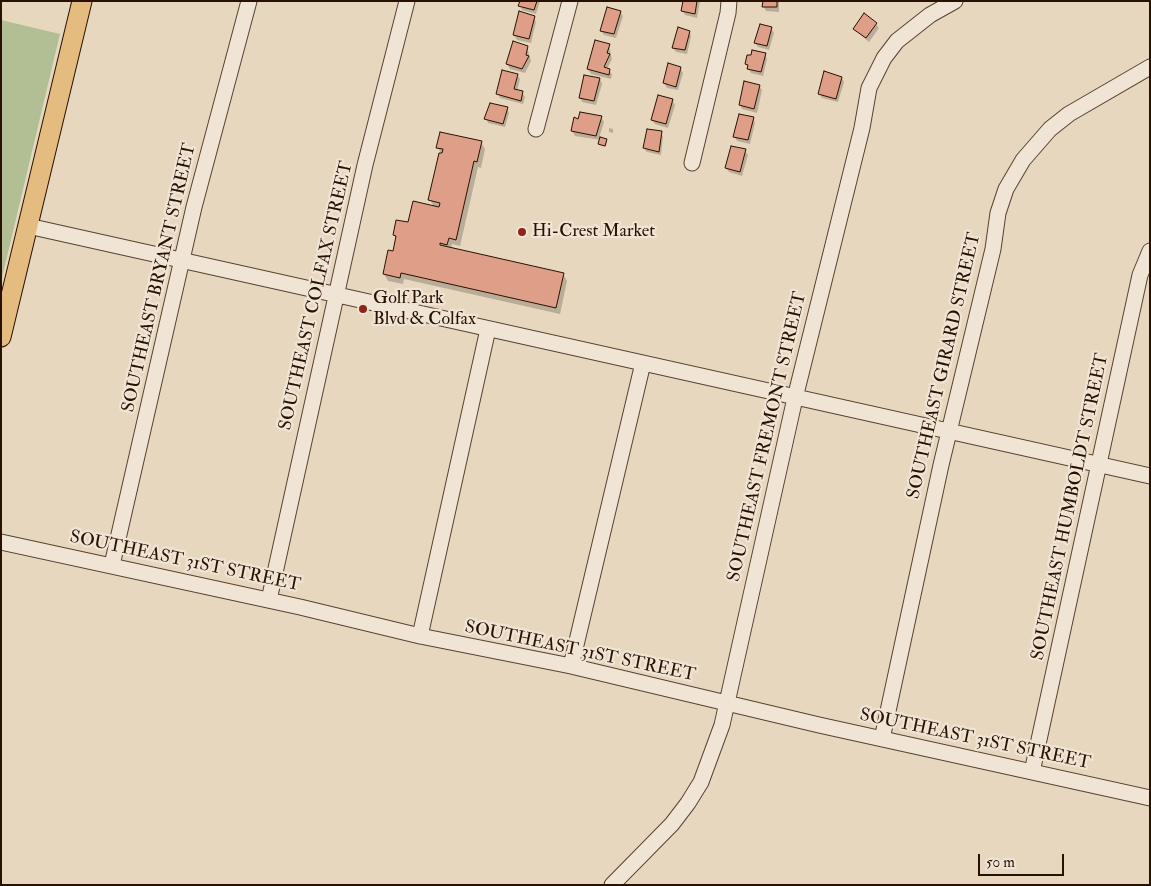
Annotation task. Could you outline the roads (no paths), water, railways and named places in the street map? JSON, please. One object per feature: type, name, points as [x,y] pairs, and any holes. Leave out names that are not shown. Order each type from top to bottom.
[{"type":"main road","points":[[1,337],[82,1]]},
{"type":"street","name":"SOUTHEAST BRYANT STREET","points":[[112,565],[182,260],[249,1]]},
{"type":"street","name":"SOUTHEAST COLFAX STREET","points":[[269,600],[365,165],[407,1]]},
{"type":"street","points":[[536,129],[570,1]]},
{"type":"street","points":[[692,162],[728,14],[729,1]]},
{"type":"street","name":"SOUTHEAST FREMONT STREET","points":[[612,885],[672,824],[688,803],[701,782],[715,746],[727,704],[796,398],[862,128],[864,106],[873,78],[884,58],[913,26],[955,1]]},
{"type":"street","name":"SOUTHEAST GIRARD STREET","points":[[882,739],[950,431],[993,249],[998,213],[1012,178],[1023,160],[1050,129],[1069,114],[1150,67]]},
{"type":"street","points":[[28,226],[1150,476]]},
{"type":"street","name":"SOUTHEAST HUMBOLDT STREET","points":[[1032,772],[1140,275],[1150,251]]},
{"type":"street","points":[[420,636],[488,329]]},
{"type":"street","points":[[571,666],[643,363]]},
{"type":"street","name":"SOUTHEAST 31ST STREET","points":[[1,542],[269,600],[420,636],[571,666],[727,704],[1150,798]]},
{"type":"place","name":"Hi-Crest Market","points":[[522,232]]},
{"type":"place","name":"Golf Park Blvd & Colfax","points":[[363,309]]}]
